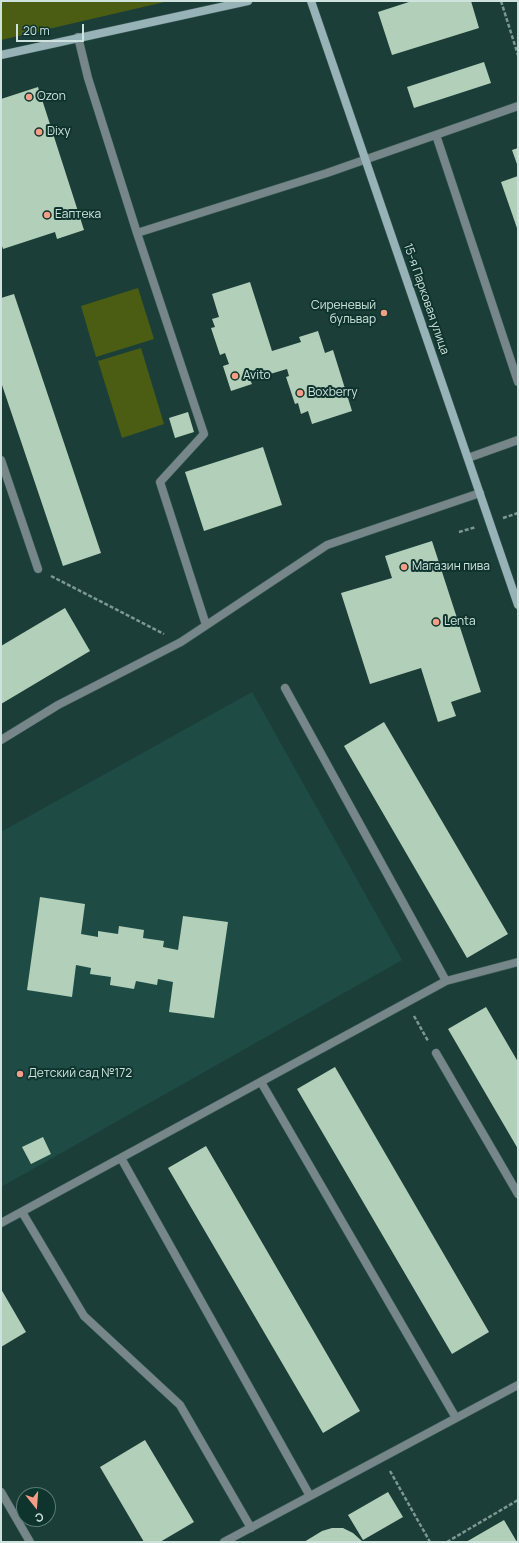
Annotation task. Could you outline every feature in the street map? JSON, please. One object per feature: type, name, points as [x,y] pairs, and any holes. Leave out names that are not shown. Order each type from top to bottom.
[{"type":"street","points":[[1,55],[248,1]]},
{"type":"street","name":"15-я Парковая улица","points":[[311,1],[518,605]]},
{"type":"lane","points":[[78,37],[88,78],[137,233],[204,434],[160,482],[206,625]]},
{"type":"lane","points":[[137,233],[327,173],[518,106]]},
{"type":"lane","points":[[436,135],[518,382]]},
{"type":"lane","points":[[468,458],[518,440]]},
{"type":"lane","points":[[1,460],[38,569]]},
{"type":"lane","points":[[1,740],[58,706],[181,642],[327,545],[480,493]]},
{"type":"lane","points":[[285,688],[446,982]]},
{"type":"lane","points":[[1,1223],[446,982],[518,962]]},
{"type":"lane","points":[[436,1053],[518,1194]]},
{"type":"lane","points":[[261,1082],[456,1418]]},
{"type":"lane","points":[[121,1158],[310,1496]]},
{"type":"lane","points":[[22,1212],[84,1316],[180,1405],[251,1528]]},
{"type":"lane","points":[[224,1542],[518,1385]]},
{"type":"lane","points":[[1,1492],[30,1542]]},
{"type":"path","points":[[501,1],[518,55]]},
{"type":"path","points":[[38,569],[181,642]]},
{"type":"path","points":[[406,1003],[436,1053]]},
{"type":"path","points":[[382,1458],[430,1542]]},
{"type":"path","points":[[447,1542],[518,1500]]},
{"type":"shaded area","points":[[252,692],[402,960],[1,1187],[1,832]]},
{"type":"green space","points":[[1,1],[169,1],[1,40]]},
{"type":"green space","points":[[138,288],[154,339],[96,357],[81,306]]},
{"type":"green space","points":[[141,348],[164,424],[122,438],[98,361]]},
{"type":"building","points":[[412,1],[471,1],[479,28],[392,55],[378,12]]},
{"type":"building","points":[[484,62],[491,83],[414,108],[407,87]]},
{"type":"building","points":[[38,87],[84,230],[57,239],[55,232],[3,249],[1,243],[1,99]]},
{"type":"building","points":[[518,148],[518,167],[512,150]]},
{"type":"building","points":[[518,176],[518,231],[501,182]]},
{"type":"building","points":[[250,282],[272,351],[301,342],[299,337],[318,331],[325,353],[333,350],[352,411],[312,424],[308,411],[301,414],[298,403],[295,404],[286,377],[289,376],[287,369],[250,380],[252,384],[231,391],[223,366],[229,364],[225,353],[220,355],[211,328],[215,327],[212,319],[219,317],[212,294]]},
{"type":"building","points":[[14,294],[101,553],[63,566],[1,382],[1,298]]},
{"type":"building","points":[[188,412],[194,432],[175,438],[169,418]]},
{"type":"building","points":[[263,447],[282,505],[204,531],[185,472]]},
{"type":"building","points":[[432,541],[481,692],[451,702],[456,716],[438,722],[421,668],[370,684],[341,593],[392,578],[385,556]]},
{"type":"building","points":[[65,608],[90,651],[1,704],[1,646]]},
{"type":"building","points":[[384,722],[508,934],[467,958],[344,746]]},
{"type":"building","points":[[40,897],[85,904],[81,934],[98,937],[98,931],[118,934],[119,926],[144,930],[143,938],[164,941],[163,947],[178,950],[183,916],[228,922],[214,1018],[169,1012],[173,982],[158,979],[157,985],[136,981],[134,989],[110,985],[111,977],[90,974],[91,968],[76,965],[72,997],[27,990]]},
{"type":"building","points":[[486,1007],[518,1062],[518,1149],[448,1029]]},
{"type":"building","points":[[335,1067],[489,1332],[452,1354],[297,1089]]},
{"type":"building","points":[[43,1137],[51,1154],[31,1164],[22,1147]]},
{"type":"building","points":[[206,1146],[360,1411],[323,1433],[168,1168]]},
{"type":"building","points":[[1,1289],[26,1332],[1,1347]]},
{"type":"building","points":[[145,1440],[194,1522],[160,1542],[144,1542],[100,1467]]},
{"type":"building","points":[[388,1492],[403,1517],[363,1540],[348,1515]]},
{"type":"building","points":[[504,1520],[517,1542],[466,1542]]},
{"type":"building","points":[[332,1528],[343,1528],[353,1533],[363,1542],[304,1542],[322,1531]]},
{"type":"place","name":"Ozon","points":[[29,97]]},
{"type":"place","name":"Dixy","points":[[39,132]]},
{"type":"place","name":"Еаптека","points":[[47,215]]},
{"type":"place","name":"Сиреневый бульвар","points":[[384,313]]},
{"type":"place","name":"Avito","points":[[235,376]]},
{"type":"place","name":"Boxberry","points":[[300,393]]},
{"type":"place","name":"Магазин пива","points":[[404,567]]},
{"type":"place","name":"Lenta","points":[[436,622]]},
{"type":"place","name":"Детский сад №172","points":[[20,1074]]}]
